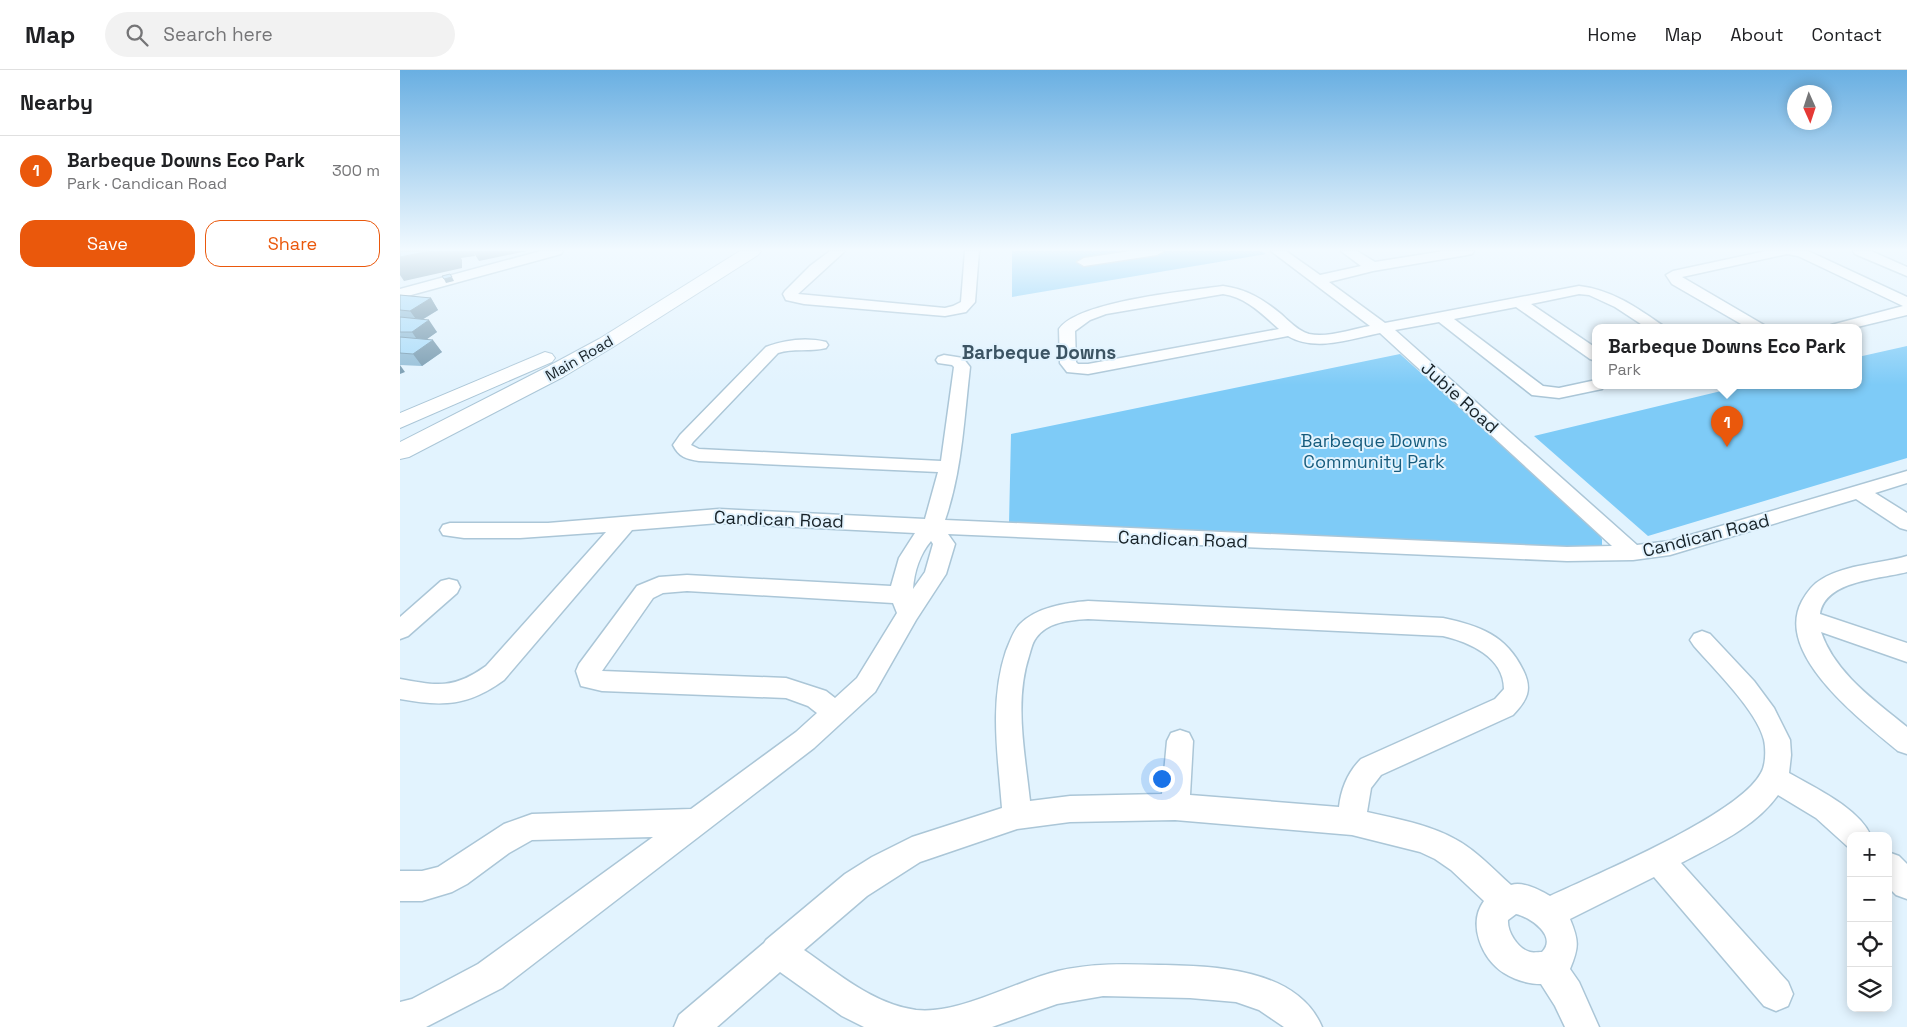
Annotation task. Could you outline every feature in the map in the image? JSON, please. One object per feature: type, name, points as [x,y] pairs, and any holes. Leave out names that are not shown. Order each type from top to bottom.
[{"type":"street","name":"Main Road","points":[[400,422],[522,369],[610,326],[663,296]]},
{"type":"street","name":"Main Road","points":[[400,452],[555,372],[606,343],[681,296]]},
{"type":"street","points":[[791,296],[804,300],[945,312],[965,306],[968,302],[968,296]]},
{"type":"street","points":[[1184,296],[1102,310],[1085,317],[1067,329],[1068,363],[1073,369],[1088,369],[1291,331]]},
{"type":"street","points":[[1247,296],[1299,337],[1312,340],[1550,296]]},
{"type":"street","name":"Jubie Road","points":[[1339,296],[1384,328],[1633,553]]},
{"type":"street","points":[[1603,296],[1651,324]]},
{"type":"street","points":[[1703,296],[1752,324]]},
{"type":"street","points":[[1892,296],[1907,303]]},
{"type":"street","points":[[1519,302],[1592,353]]},
{"type":"street","points":[[1852,324],[1907,310]]},
{"type":"street","points":[[1442,317],[1538,391],[1559,393],[1592,386]]},
{"type":"street","points":[[820,345],[786,345],[772,350],[686,439],[682,445],[687,452],[948,467]]},
{"type":"street","points":[[904,605],[903,573],[918,542],[932,527],[948,467],[962,366],[957,361],[944,360]]},
{"type":"street","name":"Candican Road","points":[[450,530],[526,531],[683,517],[719,516],[1186,539],[1567,554],[1633,553],[1670,548],[1907,478]]},
{"type":"street","points":[[1859,492],[1907,523]]},
{"type":"street","points":[[400,689],[433,695],[467,692],[480,685],[495,673],[626,523]]},
{"type":"street","points":[[400,1019],[417,1014],[490,976],[805,740],[866,685],[904,605],[934,574],[944,544],[932,527]]},
{"type":"street","points":[[1907,564],[1836,581],[1820,591],[1812,601],[1807,618],[1811,643],[1822,662],[1854,698],[1907,743]]},
{"type":"street","points":[[835,712],[817,698],[786,688],[602,681],[590,679],[588,671],[645,592],[659,585],[687,583],[904,605]]},
{"type":"street","points":[[400,630],[449,587]]},
{"type":"street","points":[[1017,816],[1009,713],[1012,670],[1027,632],[1050,615],[1088,610],[1442,627],[1462,631],[1481,638],[1511,668],[1516,680],[1516,691],[1511,699],[1504,707],[1371,767],[1361,776],[1355,788],[1352,822]]},
{"type":"street","points":[[1807,618],[1907,653]]},
{"type":"street","points":[[1548,913],[1658,860],[1730,821],[1757,801],[1774,779],[1777,760],[1776,740],[1763,714],[1741,684],[1702,640]]},
{"type":"street","points":[[1175,807],[1180,741]]},
{"type":"street","points":[[1774,779],[1826,809],[1852,832]]},
{"type":"street","points":[[692,1027],[856,885],[883,867],[912,851],[1017,816],[1070,809],[1175,807],[1236,810],[1352,822],[1423,839],[1445,849],[1484,879],[1506,901]]},
{"type":"street","points":[[400,886],[413,888],[436,884],[459,875],[504,839],[533,827],[696,822]]},
{"type":"street","points":[[1658,860],[1776,994]]},
{"type":"street","points":[[1892,870],[1907,884]]},
{"type":"street","points":[[1516,899],[1527,901],[1548,913],[1556,923],[1563,944],[1557,962],[1549,967],[1539,969],[1522,965],[1506,955],[1498,945],[1491,923],[1493,913],[1498,905],[1506,901],[1516,899]]},
{"type":"street","points":[[777,952],[854,1004],[886,1020],[918,1027],[949,1025],[1057,988],[1103,980],[1190,982],[1236,986],[1266,996],[1293,1012],[1305,1027]]},
{"type":"street","points":[[1549,967],[1567,994],[1582,1027]]},
{"type":"green space","points":[[1907,346],[1907,458],[1648,536],[1534,436],[1730,389],[1862,389],[1862,356]]},
{"type":"green space","name":"Barbeque Downs Community Park","points":[[1400,354],[1597,532],[1602,539],[1602,545],[1586,550],[1009,524],[1011,434]]},
{"type":"building","points":[[400,296],[431,298],[410,311],[400,310]]},
{"type":"building","points":[[400,317],[429,320],[412,332],[400,332]]},
{"type":"building","points":[[400,337],[433,340],[413,354],[400,353]]},
{"type":"place","name":"Barbeque Downs Eco Park","points":[[1727,447]]},
{"type":"district","name":"Barbeque Downs","points":[[1039,352]]}]
